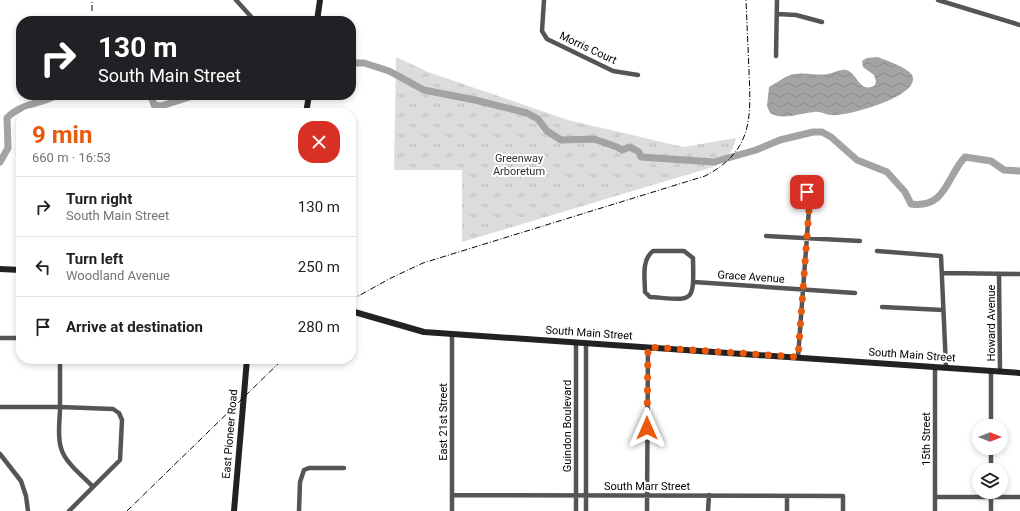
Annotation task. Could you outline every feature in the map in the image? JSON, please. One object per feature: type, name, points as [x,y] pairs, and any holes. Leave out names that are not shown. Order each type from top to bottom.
[{"type":"main road","points":[[318,16],[320,0]]},
{"type":"main road","points":[[0,269],[16,270]]},
{"type":"main road","name":"South Main Street","points":[[356,312],[424,332],[1020,372]]},
{"type":"main road","name":"East Pioneer Road","points":[[234,511],[247,364]]},
{"type":"street","points":[[236,0],[250,16]]},
{"type":"street","name":"Morris Court","points":[[544,0],[542,31],[546,39],[613,71],[638,75]]},
{"type":"street","points":[[776,56],[777,0]]},
{"type":"street","points":[[938,0],[1020,25]]},
{"type":"street","points":[[777,14],[796,15],[822,22]]},
{"type":"street","points":[[798,357],[810,196]]},
{"type":"street","points":[[766,236],[860,241]]},
{"type":"street","points":[[653,251],[684,251],[693,258],[694,282],[693,290],[689,297],[683,300],[650,297],[645,292],[645,261],[648,255],[653,251]]},
{"type":"street","points":[[877,251],[942,256],[946,367]]},
{"type":"street","points":[[942,274],[1020,274]]},
{"type":"street","name":"Howard Avenue","points":[[1000,274],[1000,371]]},
{"type":"street","name":"Grace Avenue","points":[[694,282],[855,293]]},
{"type":"street","points":[[882,307],[943,310]]},
{"type":"street","name":"East 21st Street","points":[[452,334],[452,511]]},
{"type":"street","points":[[0,338],[16,338]]},
{"type":"street","name":"Guindon Boulevard","points":[[576,342],[576,511]]},
{"type":"street","name":"Guindon Boulevard","points":[[586,343],[586,511]]},
{"type":"street","points":[[647,511],[648,347]]},
{"type":"street","points":[[60,364],[60,442],[62,451],[68,462],[93,487]]},
{"type":"street","name":"15th Street","points":[[935,367],[935,511]]},
{"type":"street","points":[[991,370],[991,419]]},
{"type":"street","points":[[0,407],[113,409],[121,415],[122,450],[120,460],[69,511]]},
{"type":"street","points":[[0,454],[22,484],[28,511]]},
{"type":"street","points":[[299,511],[300,482],[304,470],[309,468],[344,468]]},
{"type":"street","name":"South Marr Street","points":[[452,495],[585,494],[842,496],[843,511]]},
{"type":"street","points":[[708,511],[709,495]]},
{"type":"street","points":[[935,497],[972,495]]},
{"type":"street","points":[[787,496],[787,511]]},
{"type":"street","points":[[1008,496],[1020,497]]},
{"type":"street","points":[[991,499],[991,511]]},
{"type":"green space","name":"Greenway Arboretum","points":[[396,57],[428,72],[568,120],[683,147],[736,138],[735,143],[728,156],[713,167],[462,242],[462,170],[394,170]]},
{"type":"water","points":[[877,57],[896,64],[910,72],[912,75],[912,83],[906,90],[881,104],[852,113],[830,115],[816,112],[792,116],[781,116],[770,113],[767,106],[769,87],[785,77],[802,73],[830,74],[846,70],[850,72],[862,85],[870,87],[875,85],[876,81],[874,75],[863,67],[862,61],[867,58]]},
{"type":"waterway","points":[[356,63],[364,63],[389,71],[424,90],[475,100],[527,113],[538,119],[547,131],[561,140],[594,139],[622,150],[630,147],[639,152],[641,157],[714,162],[756,150],[780,140],[813,132],[822,132],[831,137],[857,160],[887,172],[905,192],[911,204],[923,204],[932,201],[939,196],[965,157],[991,161],[1004,170],[1020,171]]},
{"type":"waterway","points":[[22,108],[46,100]]},
{"type":"waterway","points":[[152,100],[154,105],[161,106],[180,100]]},
{"type":"waterway","points":[[0,162],[8,148],[7,118],[16,111]]},
{"type":"railway","points":[[92,0],[92,11]]},
{"type":"railway","points":[[356,297],[391,278],[423,263],[705,176],[721,166],[732,156],[741,144],[746,132],[749,118],[750,88],[746,0]]},
{"type":"railway","points":[[127,511],[278,364]]},
{"type":"route","points":[[647,428],[648,347],[798,357],[810,196],[807,192]]}]
